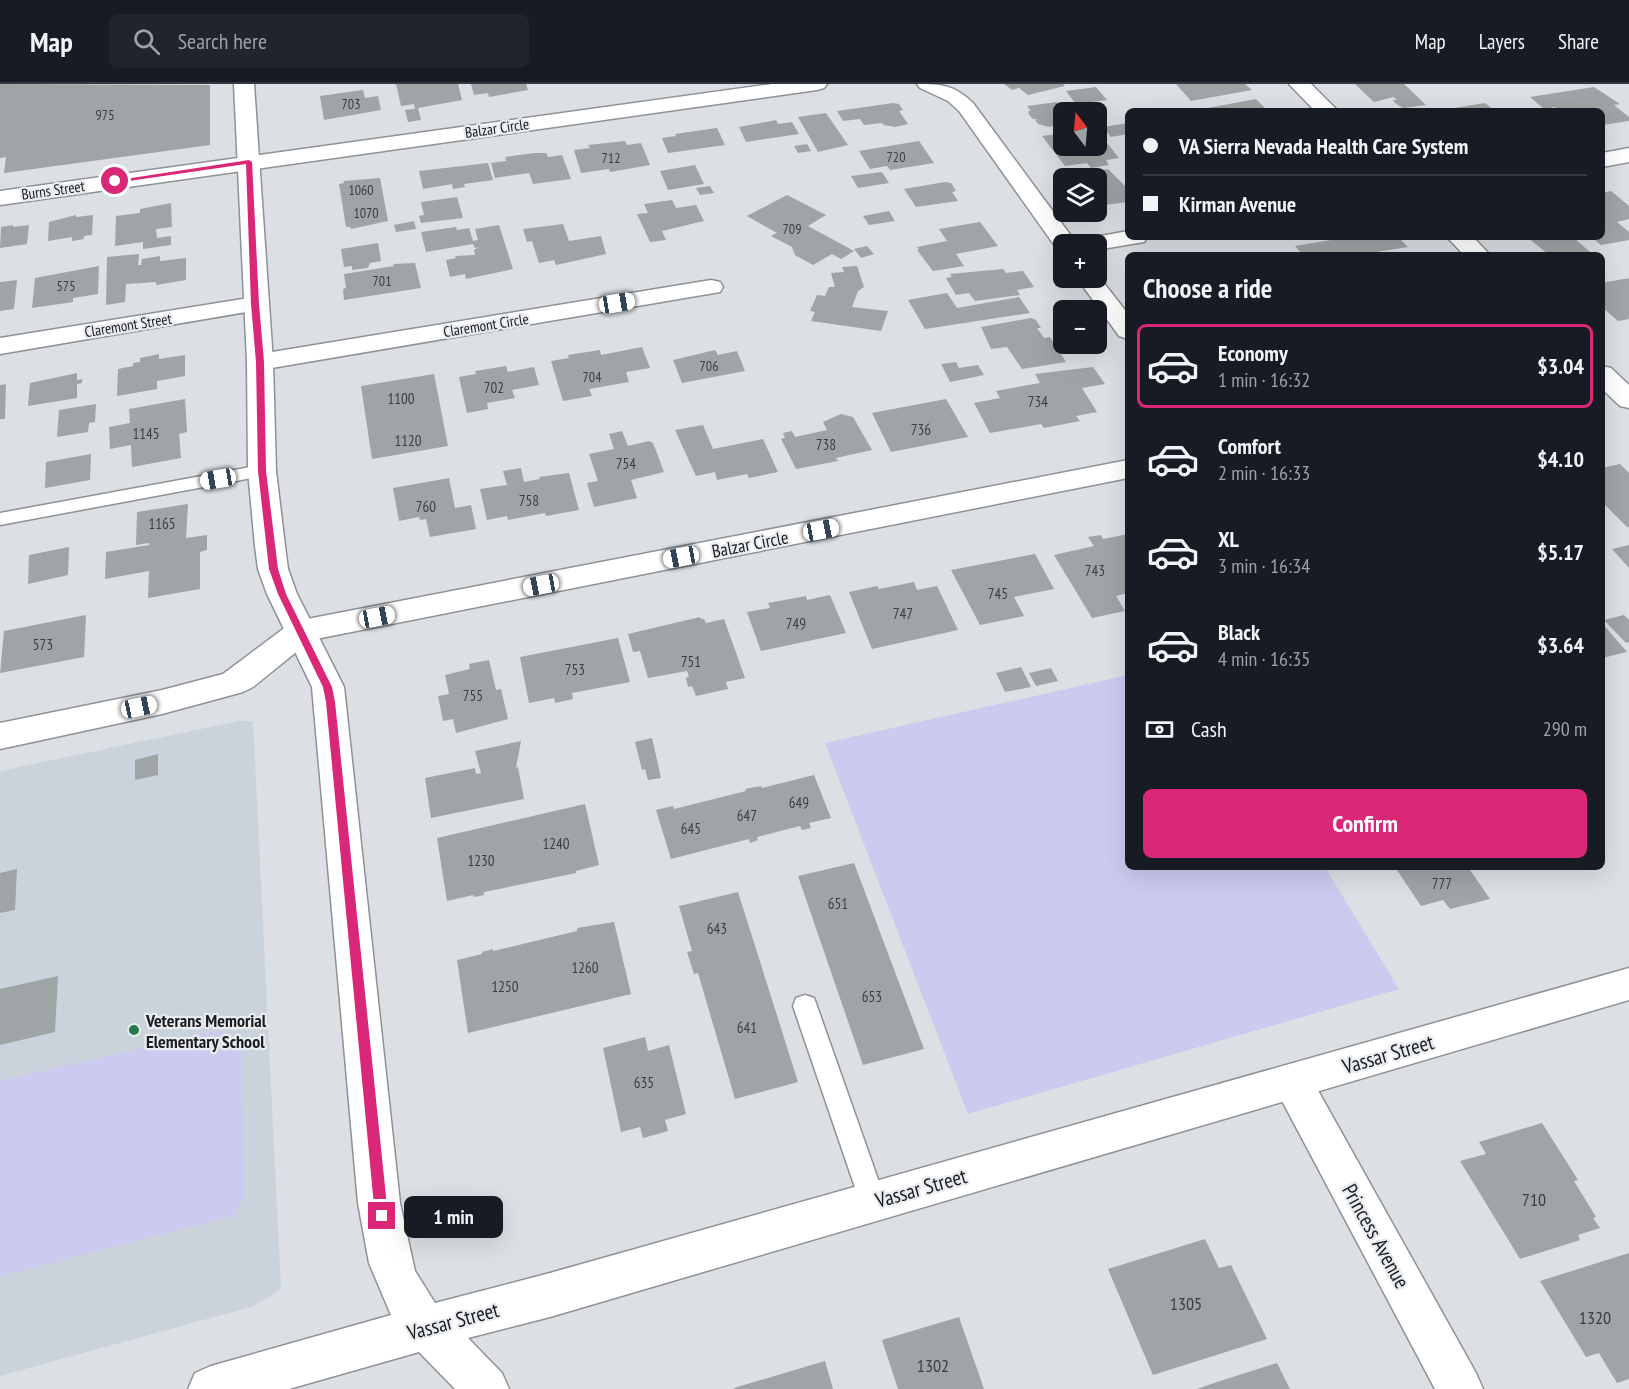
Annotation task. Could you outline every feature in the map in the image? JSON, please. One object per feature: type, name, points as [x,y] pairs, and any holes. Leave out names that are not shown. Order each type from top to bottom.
[{"type":"street","points":[[244,84],[260,362],[262,471],[273,569],[282,594],[328,687],[380,1203],[389,1258],[405,1297],[428,1327],[486,1389]]},
{"type":"street","name":"Balzar Circle","points":[[249,162],[817,84]]},
{"type":"street","points":[[927,84],[955,97],[966,107],[1058,234]]},
{"type":"street","points":[[1299,84],[1324,108]]},
{"type":"street","points":[[1605,159],[1629,155]]},
{"type":"street","name":"Burns Street","points":[[0,198],[249,162]]},
{"type":"street","points":[[1107,242],[1125,239]]},
{"type":"street","points":[[1462,240],[1475,252]]},
{"type":"street","name":"Claremont Circle","points":[[260,362],[711,287]]},
{"type":"street","points":[[1096,288],[1125,327]]},
{"type":"street","name":"Claremont Street","points":[[0,346],[255,304]]},
{"type":"street","points":[[1605,377],[1629,400]]},
{"type":"street","name":"Balzar Circle","points":[[302,631],[1125,470]]},
{"type":"street","points":[[0,736],[162,702],[232,684],[243,679],[302,631]]},
{"type":"street","name":"Vassar Street","points":[[211,1389],[550,1295],[1629,984]]},
{"type":"street","name":"Princess Avenue","points":[[1292,1082],[1460,1389]]},
{"type":"lane","points":[[0,519],[262,471]]},
{"type":"lane","points":[[805,1006],[873,1202]]},
{"type":"shaded area","points":[[1125,676],[1125,870],[1327,870],[1399,989],[968,1114],[825,743]]},
{"type":"shaded area","name":"Veterans Memorial Elementary School","points":[[239,721],[253,721],[281,1289],[254,1306],[0,1376],[0,771]]},
{"type":"shaded area","points":[[219,1030],[241,1043],[245,1195],[233,1216],[0,1276],[0,1081]]},
{"type":"building","points":[[0,84],[210,85],[210,145],[4,173],[6,157],[0,158]]},
{"type":"building","points":[[396,84],[458,84],[462,100],[418,108],[421,120],[408,122],[405,110],[415,109],[414,104],[401,106]]},
{"type":"building","points":[[471,84],[526,84],[528,90],[489,97],[488,93],[474,95]]},
{"type":"building","points":[[1004,84],[1063,84],[1065,86],[1028,95],[1019,88],[1012,90]]},
{"type":"building","points":[[1176,84],[1245,84],[1252,90],[1191,101]]},
{"type":"building","points":[[1355,84],[1404,84],[1426,105],[1403,108],[1395,103],[1393,100],[1397,100],[1394,97],[1374,102]]},
{"type":"building","points":[[1096,87],[1107,100],[1074,102],[1066,91]]},
{"type":"building","points":[[1594,87],[1620,104],[1614,105],[1629,117],[1629,121],[1605,125],[1605,108],[1543,108],[1530,97]]},
{"type":"building","points":[[363,90],[365,98],[378,96],[381,110],[324,120],[320,96]]},
{"type":"building","points":[[1256,99],[1265,108],[1208,108]]},
{"type":"building","points":[[1053,103],[1053,126],[1038,124],[1035,120],[1037,119],[1029,115],[1028,111],[1031,111],[1027,106]]},
{"type":"building","points":[[1485,103],[1491,108],[1454,108]]},
{"type":"building","points":[[899,104],[903,110],[899,111],[908,124],[895,127],[882,123],[864,125],[860,119],[843,121],[837,111]]},
{"type":"building","points":[[826,113],[848,145],[818,152],[798,117]]},
{"type":"building","points":[[776,120],[778,124],[792,122],[799,134],[746,142],[739,127]]},
{"type":"building","points":[[1125,123],[1125,135],[1111,137],[1107,132],[1107,126]]},
{"type":"building","points":[[717,128],[725,145],[668,153],[662,138],[676,136],[675,134]]},
{"type":"building","points":[[1053,134],[1053,150],[1042,136]]},
{"type":"building","points":[[625,141],[627,145],[641,143],[650,165],[610,172],[609,169],[581,173],[574,150],[590,148],[588,145]]},
{"type":"building","points":[[919,141],[934,163],[890,170],[887,166],[870,169],[859,151]]},
{"type":"building","points":[[1107,143],[1119,158],[1106,160],[1109,165],[1091,168],[1087,163],[1065,166],[1057,156],[1107,156]]},
{"type":"building","points":[[807,144],[811,151],[798,153],[794,146]]},
{"type":"building","points":[[546,153],[548,157],[562,155],[571,179],[533,184],[529,173],[495,178],[491,163],[506,161],[505,157]]},
{"type":"building","points":[[488,163],[493,180],[464,184],[465,187],[453,189],[452,184],[423,189],[419,171]]},
{"type":"building","points":[[695,165],[704,184],[668,190],[660,171]]},
{"type":"building","points":[[1107,169],[1125,186],[1125,202],[1107,205]]},
{"type":"building","points":[[882,172],[889,183],[858,188],[851,176]]},
{"type":"building","points":[[380,178],[388,221],[351,229],[346,227],[339,184],[344,183],[343,181]]},
{"type":"building","points":[[951,183],[956,191],[952,192],[958,201],[916,207],[904,189]]},
{"type":"building","points":[[710,186],[714,193],[700,195],[696,188]]},
{"type":"building","points":[[1611,191],[1629,206],[1629,219],[1617,222],[1629,232],[1629,240],[1601,245],[1595,240],[1605,240],[1605,192]]},
{"type":"building","points":[[787,195],[826,215],[808,226],[854,251],[841,259],[832,254],[813,265],[795,255],[792,247],[771,236],[777,233],[747,216]]},
{"type":"building","points":[[457,197],[463,218],[421,223],[419,216],[424,215],[421,202]]},
{"type":"building","points":[[672,200],[676,208],[696,205],[704,221],[662,231],[666,240],[650,242],[637,214],[648,213],[644,204]]},
{"type":"building","points":[[171,203],[172,227],[156,229],[157,238],[171,236],[171,245],[143,249],[143,242],[115,246],[116,216],[140,213],[140,209]]},
{"type":"building","points":[[889,211],[895,221],[869,225],[863,216]]},
{"type":"building","points":[[76,215],[76,217],[93,215],[92,235],[72,241],[72,237],[48,241],[49,222]]},
{"type":"building","points":[[414,221],[416,229],[396,232],[394,225]]},
{"type":"building","points":[[980,222],[998,246],[956,254],[964,266],[933,271],[917,250],[919,250],[917,247],[947,241],[939,229]]},
{"type":"building","points":[[563,224],[569,241],[601,236],[606,254],[556,265],[554,260],[539,263],[532,241],[527,242],[523,229]]},
{"type":"building","points":[[13,225],[13,227],[29,225],[27,244],[0,248],[1,227]]},
{"type":"building","points":[[499,225],[513,269],[466,279],[465,274],[450,277],[446,260],[456,258],[455,256],[475,255],[474,250],[479,247],[475,248],[473,244],[426,252],[421,232],[456,227],[457,230],[469,228],[473,241],[478,240],[475,229]]},
{"type":"building","points":[[1331,240],[1401,240],[1408,247],[1376,252],[1300,252],[1295,246]]},
{"type":"building","points":[[1531,240],[1576,240],[1590,252],[1545,252]]},
{"type":"building","points":[[378,243],[381,261],[370,263],[368,268],[352,270],[352,266],[344,267],[341,249]]},
{"type":"building","points":[[867,246],[874,254],[861,258],[854,249]]},
{"type":"building","points":[[139,254],[138,265],[141,265],[142,259],[160,256],[160,261],[186,258],[186,280],[156,285],[156,282],[126,284],[125,302],[106,305],[107,257]]},
{"type":"building","points":[[415,263],[421,288],[344,300],[343,289],[346,288],[344,274],[394,266],[393,264]]},
{"type":"building","points":[[99,266],[98,294],[73,298],[73,302],[32,308],[35,278]]},
{"type":"building","points":[[857,266],[864,287],[858,291],[852,307],[888,311],[881,331],[811,321],[815,312],[810,311],[817,295],[825,296],[829,287],[835,287],[831,273],[844,272],[842,267]]},
{"type":"building","points":[[1003,269],[1006,273],[1023,271],[1034,287],[1017,290],[1020,295],[975,301],[969,293],[956,295],[946,278],[952,277],[950,274]]},
{"type":"building","points":[[1629,278],[1629,319],[1618,321],[1605,310],[1605,282]]},
{"type":"building","points":[[17,280],[14,309],[0,311],[0,282]]},
{"type":"building","points":[[947,293],[957,308],[1019,297],[1030,313],[925,329],[908,300]]},
{"type":"building","points":[[1031,318],[1036,320],[1041,328],[1037,328],[1044,338],[1050,337],[1053,342],[1053,354],[1061,354],[1066,362],[1022,369],[1007,347],[991,349],[981,327]]},
{"type":"building","points":[[642,347],[650,368],[626,372],[629,382],[589,389],[592,396],[563,401],[551,361],[569,358],[568,355],[600,350],[601,355]]},
{"type":"building","points":[[715,350],[718,355],[737,351],[745,371],[682,383],[673,360]]},
{"type":"building","points":[[159,354],[159,359],[185,355],[185,376],[157,381],[157,389],[117,396],[118,369],[133,366],[133,363],[140,362],[140,358]]},
{"type":"building","points":[[956,362],[959,368],[978,365],[984,375],[950,382],[941,364]]},
{"type":"building","points":[[506,366],[508,372],[534,367],[539,385],[512,390],[515,398],[487,403],[488,409],[467,413],[459,377],[476,374],[475,371]]},
{"type":"building","points":[[1093,367],[1105,384],[1082,388],[1097,412],[1076,416],[1080,421],[1044,428],[1041,424],[990,433],[974,403],[1000,398],[996,391],[1040,383],[1035,374]]},
{"type":"building","points":[[77,373],[77,380],[82,379],[82,383],[77,384],[77,398],[28,406],[30,383]]},
{"type":"building","points":[[434,374],[448,446],[372,459],[361,386]]},
{"type":"building","points":[[6,384],[5,419],[0,419],[0,385]]},
{"type":"building","points":[[185,399],[187,432],[179,434],[181,458],[132,467],[131,445],[110,449],[109,427],[130,423],[129,409]]},
{"type":"building","points":[[946,399],[968,437],[891,452],[872,413]]},
{"type":"building","points":[[96,404],[95,422],[89,423],[88,432],[57,437],[59,410]]},
{"type":"building","points":[[841,414],[853,417],[872,450],[836,458],[838,461],[796,469],[781,439],[785,438],[783,433],[792,431],[795,437],[827,430],[823,422]]},
{"type":"building","points":[[703,425],[713,449],[763,439],[778,472],[749,478],[747,474],[717,480],[715,472],[696,476],[675,430]]},
{"type":"building","points":[[622,431],[628,446],[649,441],[653,443],[664,472],[631,480],[637,498],[594,507],[587,483],[598,481],[589,454],[614,449],[609,434]]},
{"type":"building","points":[[91,454],[90,480],[45,488],[46,462]]},
{"type":"building","points":[[1620,464],[1629,473],[1629,527],[1605,505],[1605,467]]},
{"type":"building","points":[[521,468],[524,482],[540,479],[539,477],[569,473],[579,510],[546,516],[545,513],[508,520],[507,516],[487,520],[480,489],[507,485],[503,471]]},
{"type":"building","points":[[449,478],[455,508],[471,505],[476,529],[430,537],[426,519],[420,520],[419,517],[399,521],[393,488]]},
{"type":"building","points":[[188,504],[186,538],[207,535],[207,550],[200,552],[200,589],[148,598],[149,571],[105,579],[106,552],[149,545],[149,543],[136,545],[137,512]]},
{"type":"building","points":[[1101,535],[1103,539],[1125,535],[1125,594],[1116,596],[1125,611],[1092,618],[1054,555],[1094,546],[1088,537]]},
{"type":"building","points":[[1629,545],[1629,568],[1612,549]]},
{"type":"building","points":[[69,547],[68,575],[28,584],[29,555]]},
{"type":"building","points":[[1035,554],[1054,589],[1014,597],[1024,616],[980,625],[951,570]]},
{"type":"building","points":[[914,582],[917,590],[937,586],[958,630],[872,649],[849,592]]},
{"type":"building","points":[[830,595],[846,633],[761,651],[747,612],[770,608],[768,603],[806,596],[807,600]]},
{"type":"building","points":[[86,615],[84,657],[0,673],[4,631]]},
{"type":"building","points":[[1624,615],[1629,620],[1629,642],[1626,643],[1605,620]]},
{"type":"building","points":[[700,617],[706,623],[724,619],[745,678],[726,682],[728,689],[696,696],[692,686],[688,687],[687,671],[648,678],[640,651],[633,652],[628,634]]},
{"type":"building","points":[[1605,626],[1627,652],[1605,657]]},
{"type":"building","points":[[618,638],[630,682],[572,693],[573,699],[555,703],[554,698],[529,703],[520,657]]},
{"type":"building","points":[[489,660],[496,690],[501,689],[508,719],[456,733],[453,719],[443,721],[438,696],[449,694],[445,675],[470,669],[469,664]]},
{"type":"building","points":[[1021,667],[1031,687],[1005,692],[996,673]]},
{"type":"building","points":[[1051,668],[1058,681],[1036,686],[1029,673]]},
{"type":"building","points":[[652,738],[661,778],[648,780],[645,769],[642,770],[635,742]]},
{"type":"building","points":[[521,741],[516,768],[518,767],[524,799],[431,818],[425,778],[475,768],[476,774],[481,773],[475,751]]},
{"type":"building","points":[[158,754],[158,775],[135,780],[135,760]]},
{"type":"building","points":[[814,775],[831,818],[809,823],[811,828],[802,830],[800,826],[757,837],[758,840],[750,843],[749,839],[671,859],[656,810],[673,806],[674,809],[746,791],[745,789],[761,786],[762,788]]},
{"type":"building","points":[[585,804],[599,865],[576,871],[576,873],[484,892],[484,895],[447,901],[437,838]]},
{"type":"building","points":[[854,863],[924,1049],[863,1065],[798,876]]},
{"type":"building","points":[[17,869],[15,910],[0,913],[0,873]]},
{"type":"building","points":[[1397,870],[1470,870],[1490,899],[1450,909],[1443,900],[1421,906]]},
{"type":"building","points":[[738,892],[798,1082],[735,1099],[698,973],[694,974],[687,952],[692,951],[679,906]]},
{"type":"building","points":[[614,922],[631,994],[468,1033],[457,960],[493,949],[493,951],[577,931],[577,928]]},
{"type":"building","points":[[58,976],[55,1032],[0,1045],[0,989]]},
{"type":"building","points":[[645,1037],[648,1051],[669,1045],[686,1114],[665,1120],[668,1131],[643,1138],[640,1127],[621,1132],[603,1048]]},
{"type":"building","points":[[1542,1123],[1578,1180],[1574,1181],[1596,1217],[1593,1218],[1600,1228],[1578,1235],[1580,1240],[1520,1259],[1460,1161],[1486,1154],[1479,1142]]},
{"type":"building","points":[[1205,1239],[1219,1268],[1231,1265],[1267,1339],[1153,1375],[1108,1269]]},
{"type":"building","points":[[1629,1253],[1629,1379],[1617,1383],[1599,1353],[1586,1357],[1540,1281]]},
{"type":"building","points":[[959,1317],[984,1389],[898,1389],[882,1340]]},
{"type":"building","points":[[825,1361],[833,1389],[734,1389],[734,1388]]},
{"type":"building","points":[[1277,1363],[1290,1389],[1197,1389],[1217,1382]]},
{"type":"place","name":"Veterans Memorial Elementary School","points":[[134,1030]]},
{"type":"route","points":[[115,181],[249,162],[255,304],[260,362],[262,471],[270,546],[273,569],[282,594],[328,687],[382,1216]]}]
